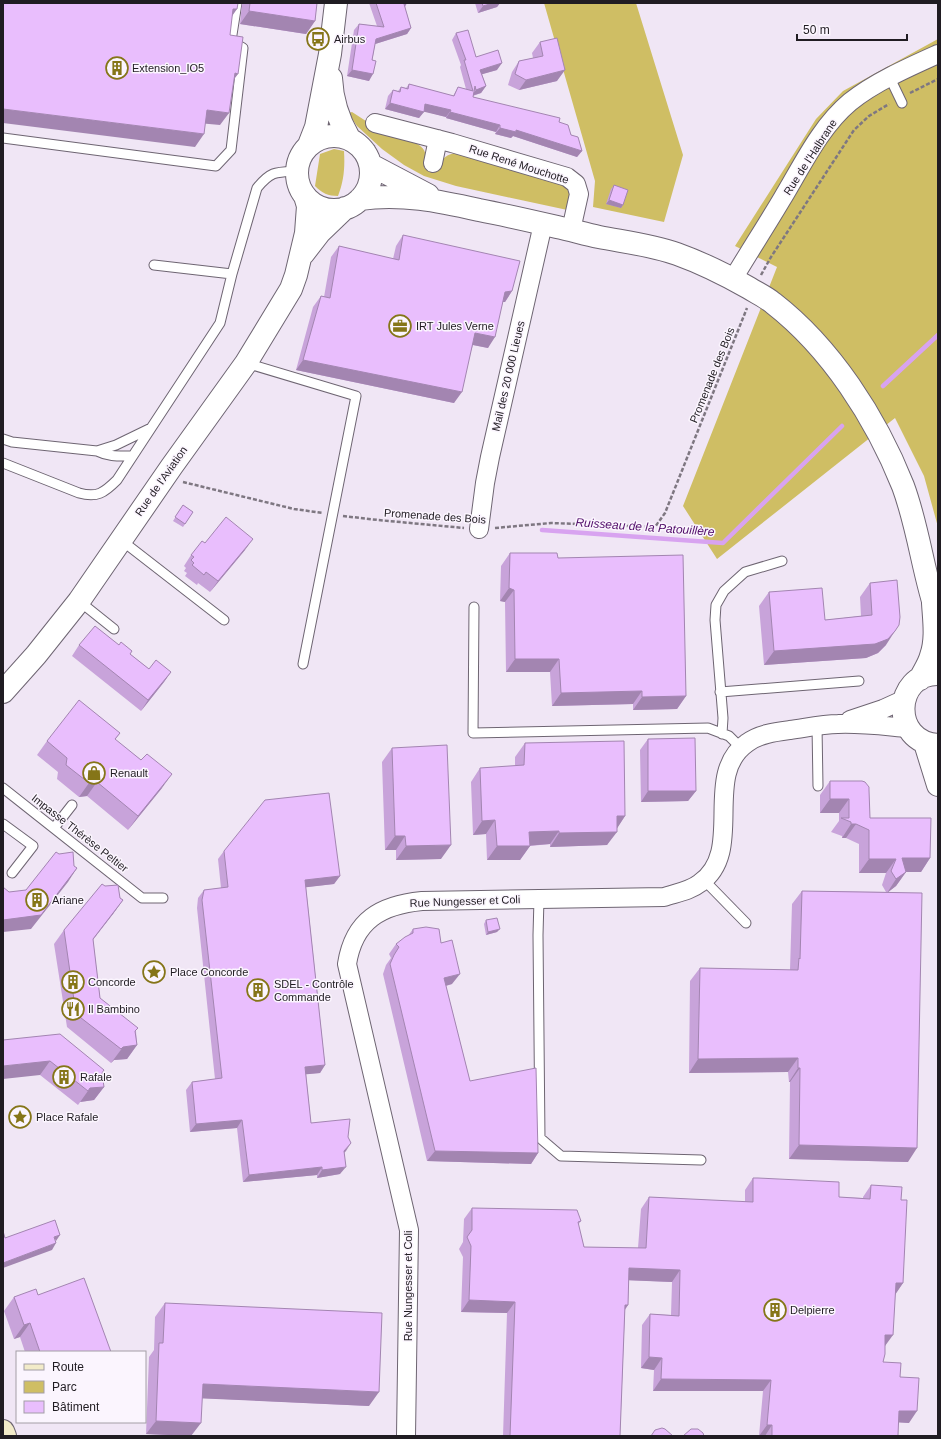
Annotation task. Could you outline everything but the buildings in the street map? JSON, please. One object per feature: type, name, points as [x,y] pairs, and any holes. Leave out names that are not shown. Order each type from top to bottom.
[{"type":"main road","points":[[3,1431],[5,1436]]},
{"type":"street","points":[[336,3],[330,54],[316,127],[309,145],[300,157],[297,171],[299,184],[305,196],[314,204],[332,210],[390,196],[438,201],[676,253],[702,263],[733,279],[757,285],[771,301],[808,334],[844,379],[866,411],[890,455],[904,488],[918,535],[935,609],[934,646],[931,656],[929,676],[909,690],[903,707],[907,728],[931,744],[938,785]]},
{"type":"street","points":[[330,54],[333,98],[342,126],[357,139],[367,154],[438,201]]},
{"type":"street","name":"Rue de l'Halbrane","points":[[733,279],[822,134],[836,116],[864,92],[938,54]]},
{"type":"street","name":"Rue René Mouchotte","points":[[375,123],[438,139],[567,177],[576,184],[579,194],[571,230]]},
{"type":"street","points":[[309,145],[328,136],[342,136],[357,139]]},
{"type":"street","points":[[434,163],[438,139]]},
{"type":"street","points":[[353,204],[364,195],[370,184],[375,159]]},
{"type":"street","name":"Rue de l'Aviation","points":[[3,692],[40,651],[79,601],[164,477],[246,362],[291,290],[306,233],[308,206],[305,196]]},
{"type":"street","name":"Rue de l'Aviation","points":[[300,258],[320,232],[353,204]]},
{"type":"street","name":"Mail des 20 000 Lieues","points":[[479,529],[490,457],[543,224]]},
{"type":"street","name":"Rue Nungesser et Coli","points":[[838,724],[882,709],[905,698]]},
{"type":"street","name":"Rue Nungesser et Coli","points":[[406,1436],[409,1230],[347,964],[356,934],[369,920],[384,909],[402,903],[422,901],[540,898],[664,897],[684,891],[700,884],[712,874],[719,860],[723,843],[726,775],[737,752],[746,743],[766,734],[816,726],[838,724],[907,728]]},
{"type":"lane","points":[[3,138],[216,166],[231,150],[243,48],[231,41],[237,3]]},
{"type":"lane","points":[[890,78],[901,101]]},
{"type":"lane","points":[[3,464],[90,496],[107,490],[117,480],[220,323],[232,274],[257,188],[265,178],[276,172],[297,171]]},
{"type":"lane","points":[[154,265],[232,274]]},
{"type":"lane","points":[[246,362],[356,396],[303,664]]},
{"type":"lane","points":[[97,451],[116,445],[151,428]]},
{"type":"lane","points":[[3,439],[12,442],[97,451],[114,456],[132,456]]},
{"type":"lane","points":[[121,540],[224,620]]},
{"type":"lane","points":[[722,734],[724,718],[720,692],[715,620],[716,605],[724,591],[745,572],[782,561]]},
{"type":"lane","points":[[79,601],[114,629]]},
{"type":"lane","points":[[474,608],[473,733],[708,728],[729,736],[741,748]]},
{"type":"lane","points":[[720,692],[859,681]]},
{"type":"lane","points":[[816,726],[818,786]]},
{"type":"lane","name":"Impasse Thérèse Peltier","points":[[3,788],[142,898],[163,898]]},
{"type":"lane","points":[[54,828],[72,805]]},
{"type":"lane","points":[[3,824],[33,846],[12,873]]},
{"type":"lane","points":[[704,880],[746,923]]},
{"type":"lane","points":[[540,898],[538,935],[540,1138],[561,1156],[700,1160]]},
{"type":"path","points":[[757,285],[775,250],[854,130],[880,108],[901,101],[938,79]]},
{"type":"path","points":[[357,139],[375,159]]},
{"type":"path","name":"Promenade des Bois","points":[[164,477],[294,509],[378,520],[479,529],[551,523],[655,527],[665,514],[757,285]]},
{"type":"green space","points":[[544,3],[636,3],[683,155],[664,222],[593,207],[595,181]]},
{"type":"green space","points":[[938,39],[938,527],[924,476],[895,418],[717,559],[683,506],[777,267],[735,246],[816,119],[843,91]]},
{"type":"green space","points":[[352,112],[369,123],[373,132],[418,144],[426,155],[424,168],[438,171],[443,159],[448,155],[455,153],[563,184],[571,188],[572,211],[456,186],[424,176],[404,165],[382,149],[357,126],[348,113]]},
{"type":"green space","points":[[334,149],[344,151],[344,174],[338,196],[325,194],[315,186],[320,154]]},
{"type":"waterway","name":"Ruisseau de la Patouillère","points":[[883,386],[938,335]]},
{"type":"waterway","name":"Ruisseau de la Patouillère","points":[[542,530],[723,543],[842,426]]},
{"type":"place","name":"Airbus","points":[[318,39]]},
{"type":"place","name":"Extension_IO5","points":[[117,68]]},
{"type":"place","name":"IRT Jules Verne","points":[[400,326]]},
{"type":"place","name":"Renault","points":[[94,773]]},
{"type":"place","name":"Ariane","points":[[37,900]]},
{"type":"place","name":"Place Concorde","points":[[154,972]]},
{"type":"place","name":"Concorde","points":[[73,982]]},
{"type":"place","name":"SDEL - Contrôle Commande","points":[[258,990]]},
{"type":"place","name":"Il Bambino","points":[[73,1009]]},
{"type":"place","name":"Rafale","points":[[64,1077]]},
{"type":"place","name":"Place Rafale","points":[[20,1117]]},
{"type":"place","name":"Delpierre","points":[[775,1310]]}]
